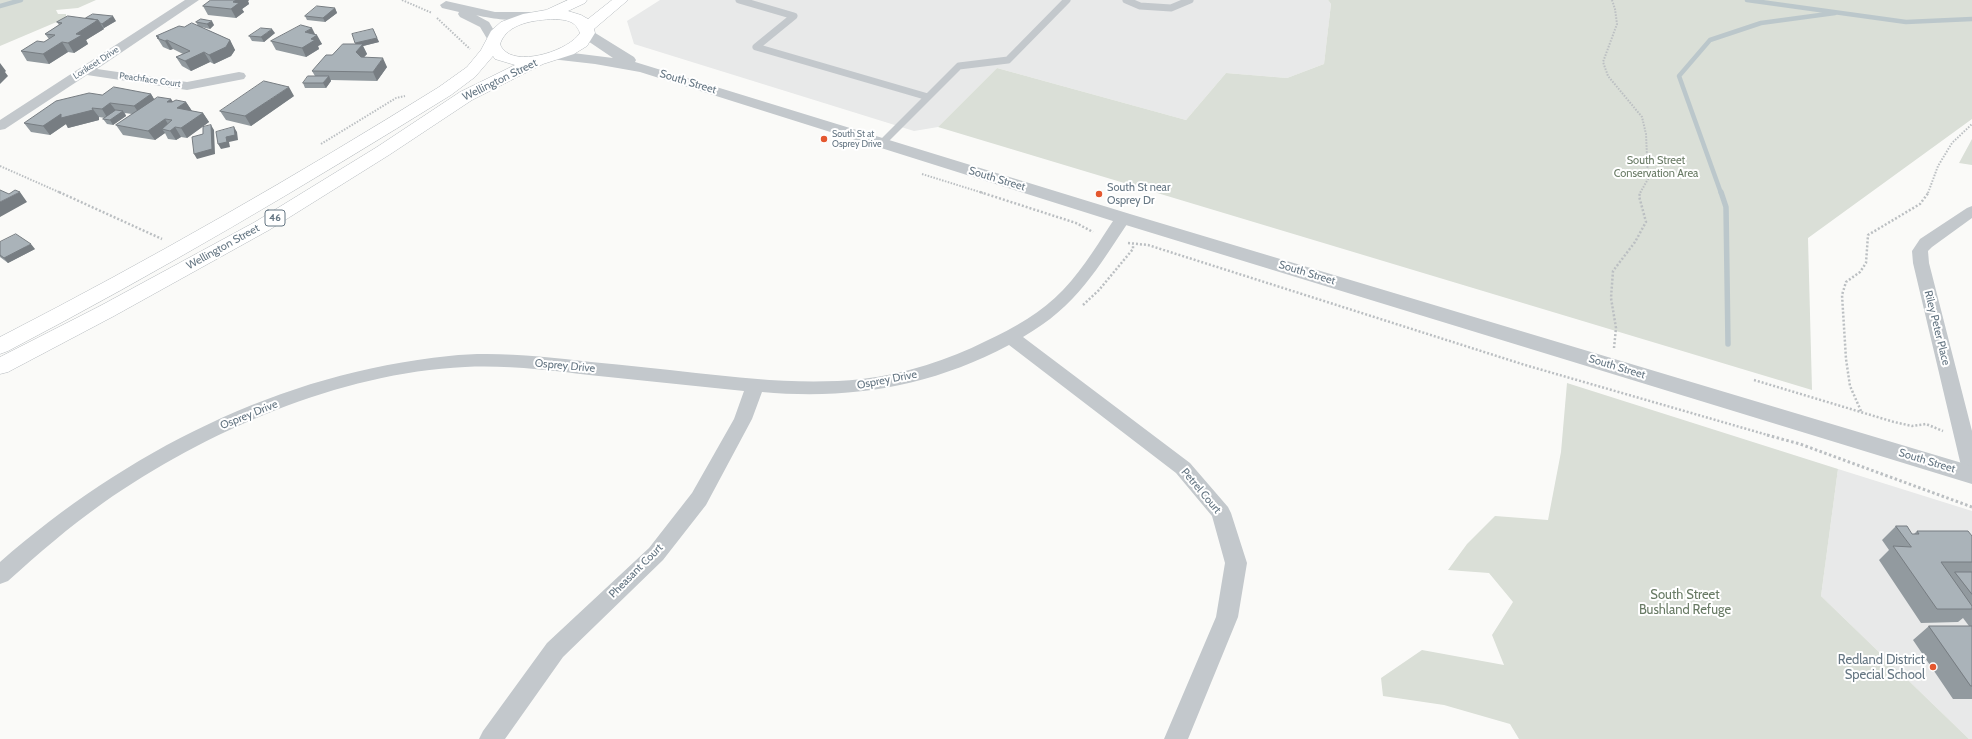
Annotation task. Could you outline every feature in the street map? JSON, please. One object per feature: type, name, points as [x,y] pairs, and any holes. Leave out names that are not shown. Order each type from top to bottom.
[{"type":"main road","name":"Wellington Street","points":[[550,14],[580,0]]},
{"type":"main road","name":"Wellington Street","points":[[0,366],[107,311],[262,226],[383,151],[466,96],[500,78],[571,50],[582,42],[587,31],[621,0]]},
{"type":"main road","name":"Wellington Street","points":[[0,346],[85,303],[177,252],[361,143],[445,91],[475,69],[498,31],[509,24],[531,16],[550,14],[575,18],[584,23],[587,31]]},
{"type":"main road","name":"Wellington Street","points":[[492,42],[493,49],[510,59],[526,61],[550,58]]},
{"type":"street","name":"Lorikeet Drive","points":[[0,126],[193,0]]},
{"type":"street","points":[[440,2],[495,16],[531,16]]},
{"type":"street","points":[[440,2],[484,25],[492,42]]},
{"type":"street","name":"South Street","points":[[587,31],[609,49],[643,68]]},
{"type":"street","name":"South Street","points":[[550,58],[595,59],[643,68],[1123,218],[1972,475]]},
{"type":"street","name":"Peachface Court","points":[[85,71],[187,86],[239,76]]},
{"type":"street","name":"Riley Peter Place","points":[[1972,211],[1926,242],[1920,251],[1921,263],[1972,470]]},
{"type":"street","name":"Osprey Drive","points":[[0,575],[16,560],[85,505],[159,458],[240,418],[312,390],[385,371],[451,362],[507,361],[804,389],[863,386],[922,373],[971,356],[1010,337],[1049,312],[1077,285],[1123,218]]},
{"type":"street","name":"Petrel Court","points":[[1010,337],[1183,468],[1221,513],[1236,563],[1227,617],[1176,739]]},
{"type":"street","name":"Pheasant Court","points":[[491,739],[555,650],[656,554],[699,499],[743,420],[755,385]]},
{"type":"lane","points":[[739,0],[794,16],[756,47],[928,97]]},
{"type":"lane","points":[[882,143],[959,66],[1008,60],[1067,0]]},
{"type":"lane","points":[[1126,0],[1140,6],[1171,8],[1190,0]]},
{"type":"path","points":[[402,0],[432,13],[471,49],[470,53]]},
{"type":"path","points":[[1612,0],[1618,11],[1618,25],[1603,62],[1608,76],[1642,117],[1646,134],[1648,179],[1639,196],[1646,222],[1635,242],[1612,271],[1611,298],[1616,328],[1613,366]]},
{"type":"path","points":[[1860,411],[1850,386],[1846,359],[1842,295],[1846,282],[1860,274],[1866,264],[1868,235],[1920,204],[1930,192],[1938,166],[1952,143],[1972,124]]},
{"type":"path","points":[[0,166],[164,240]]},
{"type":"path","points":[[916,172],[1076,223],[1095,233]]},
{"type":"path","points":[[1128,243],[1148,245],[1525,365],[1800,444],[1972,506]]},
{"type":"path","points":[[1754,380],[1912,426],[1926,424],[1964,437]]},
{"type":"shaded area","points":[[660,0],[1328,0],[1331,4],[1324,64],[1287,78],[1226,73],[1186,120],[997,68],[938,127],[914,131],[634,44],[627,21]]},
{"type":"shaded area","name":"Redland District Special School","points":[[1838,469],[1972,511],[1972,739],[1969,739],[1821,596]]},
{"type":"green space","points":[[0,0],[96,0],[78,8],[56,10],[58,14],[66,14],[66,18],[0,46]]},
{"type":"green space","name":"South Street Conservation Area","points":[[1328,0],[1972,0],[1972,119],[1808,238],[1812,390],[938,127],[997,68],[1186,120],[1226,73],[1287,78],[1324,64],[1331,4]]},
{"type":"green space","points":[[1972,139],[1972,165],[1959,163]]},
{"type":"green space","name":"South Street Bushland Refuge","points":[[1567,383],[1838,469],[1821,596],[1969,739],[1519,739],[1510,724],[1444,705],[1383,696],[1381,678],[1422,650],[1504,665],[1492,635],[1513,602],[1489,573],[1448,570],[1467,544],[1495,516],[1548,520],[1561,452]]},
{"type":"building","points":[[211,0],[236,0],[233,2],[239,3],[231,9],[203,6]]},
{"type":"building","points":[[317,6],[335,8],[323,18],[305,16]]},
{"type":"building","points":[[93,14],[113,16],[102,24],[98,20],[86,18]]},
{"type":"building","points":[[68,16],[98,20],[76,34],[82,35],[68,43],[62,42],[43,54],[21,51],[37,41],[44,42],[55,35],[45,34],[62,23],[57,22]]},
{"type":"building","points":[[201,19],[212,21],[207,24],[196,22]]},
{"type":"building","points":[[192,23],[230,40],[226,47],[209,55],[204,52],[185,61],[176,57],[190,51],[167,40],[165,41],[157,38],[159,37],[156,36],[179,26],[184,27]]},
{"type":"building","points":[[301,25],[312,28],[305,32],[317,35],[311,39],[315,40],[302,48],[271,41]]},
{"type":"building","points":[[261,28],[272,29],[261,37],[249,36]]},
{"type":"building","points":[[373,29],[377,38],[355,43],[352,34]]},
{"type":"building","points":[[343,44],[363,44],[356,52],[361,57],[383,58],[373,72],[312,71],[326,55],[332,55]]},
{"type":"building","points":[[308,76],[329,76],[323,83],[303,83]]},
{"type":"building","points":[[264,81],[289,87],[245,116],[220,111]]},
{"type":"building","points":[[114,87],[151,94],[134,106],[110,103],[102,109],[92,108],[93,110],[61,118],[61,114],[43,126],[24,123],[56,101],[89,93],[102,95]]},
{"type":"building","points":[[158,97],[171,99],[167,102],[176,100],[186,102],[177,108],[203,113],[181,128],[175,127],[170,131],[162,129],[172,120],[165,119],[148,131],[116,125]]},
{"type":"building","points":[[116,110],[123,111],[110,120],[103,119]]},
{"type":"building","points":[[211,125],[212,149],[194,154],[192,137],[203,134],[203,127]]},
{"type":"building","points":[[234,127],[235,135],[226,137],[227,142],[218,144],[216,132]]},
{"type":"building","points":[[0,190],[9,194],[15,190],[20,192],[0,202]]},
{"type":"building","points":[[16,234],[31,244],[4,258],[0,255],[0,242]]},
{"type":"building","points":[[1896,526],[1907,526],[1912,534],[1919,534],[1917,531],[1968,531],[1972,536],[1972,562],[1941,562],[1972,606],[1972,609],[1937,609],[1893,546],[1911,547]]},
{"type":"building","points":[[1955,572],[1972,572],[1972,594]]},
{"type":"building","points":[[1929,626],[1972,626],[1972,686],[1971,686]]},
{"type":"waterway","points":[[0,6],[21,0]]},
{"type":"waterway","points":[[1747,0],[1906,22],[1972,19]]},
{"type":"waterway","points":[[1721,193],[1679,76],[1710,40],[1761,23],[1835,13]]},
{"type":"waterway","points":[[1721,192],[1726,207],[1728,344]]},
{"type":"place","name":"South St at Osprey Drive","points":[[824,139]]},
{"type":"place","name":"South St near Osprey Dr","points":[[1099,194]]},
{"type":"place","name":"Redland District Special School","points":[[1933,667]]}]
